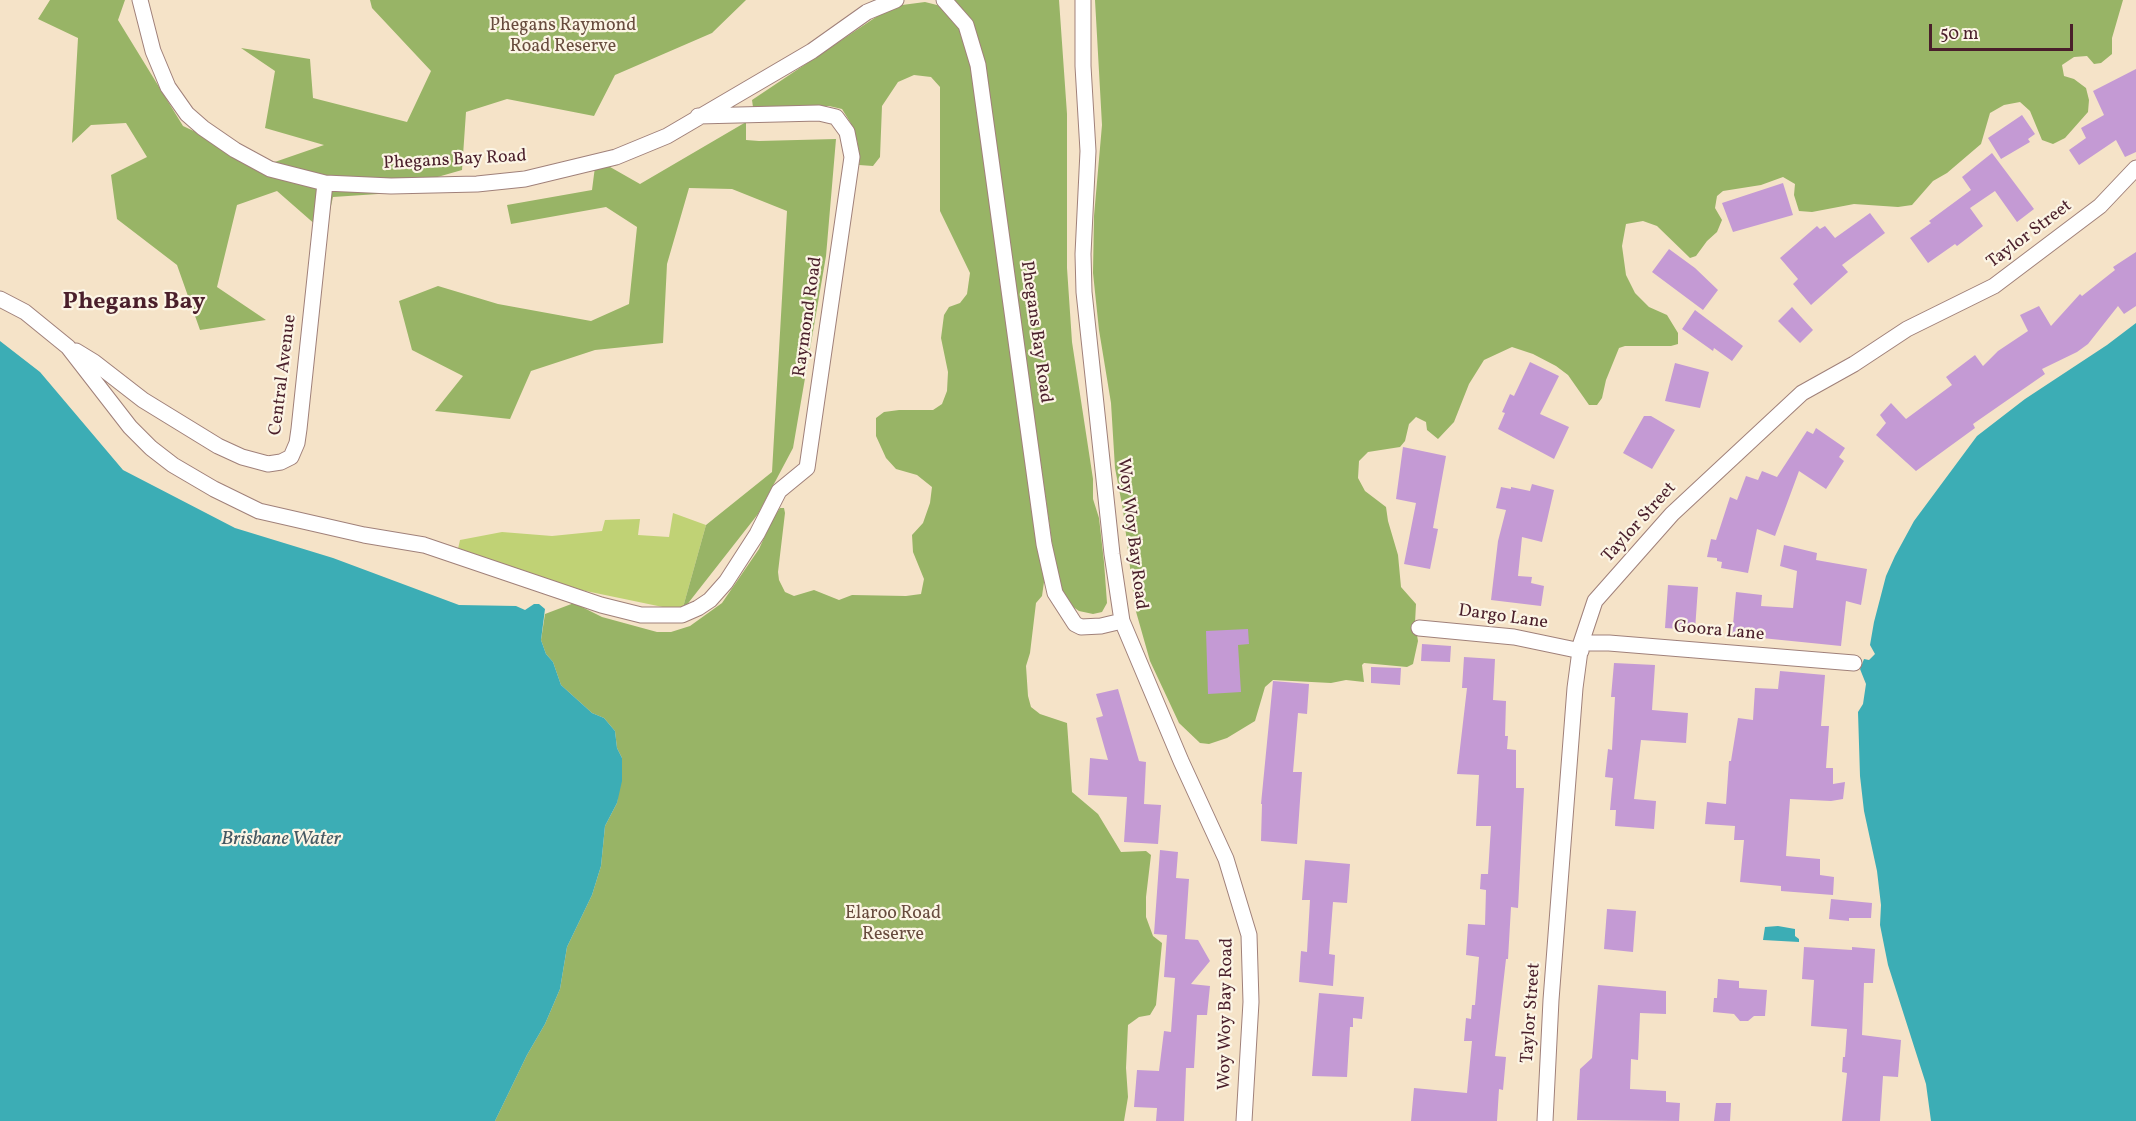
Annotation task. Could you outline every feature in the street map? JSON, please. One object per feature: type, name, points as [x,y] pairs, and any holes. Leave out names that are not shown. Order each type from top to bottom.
[{"type":"street","name":"Phegans Bay Road","points":[[140,0],[153,51],[168,87],[186,114],[203,128],[235,150],[270,169],[325,183],[391,186],[477,184],[525,179],[616,157],[667,136],[812,51],[867,12],[896,0]]},
{"type":"street","name":"Phegans Bay Road","points":[[944,0],[966,25],[978,65],[1044,544],[1054,593],[1075,624],[1081,627],[1101,626],[1122,621]]},
{"type":"street","name":"Woy Woy Bay Road","points":[[1083,0],[1083,66],[1088,151],[1083,255],[1084,292],[1112,554],[1122,621],[1171,740],[1226,859],[1249,935],[1251,1002],[1244,1121]]},
{"type":"street","name":"Raymond Road","points":[[68,347],[130,427],[151,448],[173,465],[214,489],[259,510],[354,533],[424,545],[634,614],[682,615],[710,600],[726,582],[757,534],[779,491],[807,468],[852,157],[847,132],[836,117],[819,113],[698,116]]},
{"type":"street","name":"Taylor Street","points":[[1545,1121],[1575,688],[1581,647],[1595,602],[1665,521],[1802,393],[1854,364],[1907,329],[1994,286],[2100,206],[2136,168]]},
{"type":"street","name":"Central Avenue","points":[[68,347],[94,362],[151,405],[218,446],[242,457],[268,464],[281,462],[291,457],[298,436],[325,183]]},
{"type":"street","points":[[0,299],[25,312],[68,347]]},
{"type":"street","name":"Dargo Lane","points":[[1419,628],[1514,637],[1581,647]]},
{"type":"street","name":"Goora Lane","points":[[1581,647],[1609,643],[1854,663]]},
{"type":"green space","name":"Phegans Raymond Road Reserve","points":[[50,0],[125,0],[118,20],[183,126],[266,165],[324,145],[265,128],[275,71],[241,48],[310,59],[313,98],[407,122],[431,71],[372,8],[370,0],[746,0],[712,33],[615,75],[594,116],[507,99],[466,112],[462,170],[378,194],[333,197],[325,233],[277,191],[237,205],[217,287],[266,320],[200,330],[177,265],[117,219],[111,175],[147,157],[126,123],[91,125],[72,143],[78,38],[38,19]]},
{"type":"green space","points":[[954,0],[1059,0],[1067,114],[1067,268],[1072,342],[1093,479],[1093,499],[1099,518],[1104,562],[1107,603],[1102,612],[1093,614],[1079,611],[1069,604],[1060,586],[988,90],[976,31],[971,19]]},
{"type":"green space","points":[[1095,0],[2123,0],[2112,38],[2112,54],[2101,63],[2094,64],[2087,56],[2074,57],[2062,65],[2064,76],[2074,79],[2086,88],[2089,100],[2088,112],[2065,138],[2053,144],[2042,140],[2030,111],[2020,102],[2004,105],[1990,113],[1981,144],[1947,173],[1933,181],[1912,205],[1898,207],[1854,204],[1812,212],[1799,211],[1794,195],[1795,184],[1783,177],[1761,185],[1723,191],[1717,196],[1715,208],[1722,220],[1717,232],[1696,256],[1690,258],[1657,226],[1643,221],[1626,224],[1622,246],[1626,275],[1635,293],[1649,307],[1667,315],[1678,333],[1678,344],[1619,348],[1606,380],[1602,398],[1597,405],[1589,405],[1568,375],[1556,366],[1533,354],[1512,347],[1484,360],[1469,384],[1454,422],[1438,439],[1427,430],[1426,422],[1416,417],[1409,424],[1405,441],[1400,447],[1368,452],[1359,461],[1358,478],[1365,491],[1386,507],[1398,555],[1401,587],[1416,604],[1415,623],[1418,641],[1413,664],[1407,667],[1364,663],[1362,665],[1364,682],[1273,680],[1265,687],[1255,721],[1227,738],[1209,744],[1200,743],[1179,723],[1150,661],[1135,608],[1123,510],[1115,468],[1111,403],[1099,330],[1093,273],[1094,216],[1102,125]]},
{"type":"green space","name":"Elaroo Road Reserve","points":[[925,2],[941,6],[959,27],[971,66],[1045,575],[1042,596],[1036,603],[1030,653],[1026,666],[1028,696],[1031,707],[1040,714],[1067,723],[1072,792],[1098,814],[1121,852],[1146,851],[1151,855],[1146,917],[1153,936],[1162,943],[1156,1005],[1150,1015],[1139,1017],[1128,1025],[1126,1068],[1128,1097],[1124,1121],[495,1121],[545,1024],[560,989],[567,947],[592,895],[601,866],[605,826],[617,803],[622,758],[617,748],[615,731],[604,718],[592,713],[561,685],[553,662],[546,654],[541,640],[545,614],[574,603],[602,617],[657,632],[671,632],[690,626],[722,603],[759,549],[780,508],[784,508],[785,513],[778,572],[785,592],[794,596],[814,590],[839,600],[852,595],[921,594],[924,579],[913,552],[912,535],[923,523],[930,503],[932,487],[917,475],[896,469],[886,458],[876,436],[876,418],[884,412],[933,410],[942,404],[947,391],[948,372],[941,338],[944,315],[949,307],[960,303],[967,294],[970,273],[940,211],[940,87],[931,77],[914,75],[898,82],[882,106],[880,157],[873,166],[859,165],[857,140],[842,109],[829,106],[753,107],[752,100],[879,15],[902,5]]},
{"type":"green space","points":[[746,122],[746,140],[836,139],[826,256],[793,448],[758,514],[682,611],[706,525],[772,472],[787,211],[732,189],[689,188],[667,264],[663,343],[595,350],[531,371],[510,419],[435,411],[463,376],[412,350],[399,301],[438,286],[498,304],[591,321],[629,304],[637,227],[606,207],[511,224],[507,205],[592,190],[596,159],[640,184]]},
{"type":"green space","points":[[673,513],[706,525],[682,611],[581,590],[458,549],[460,540],[502,532],[552,536],[602,531],[605,520],[640,519],[638,535],[669,537]]},
{"type":"water","points":[[2136,323],[2136,1121],[1931,1121],[1926,1084],[1888,965],[1880,925],[1881,905],[1877,871],[1864,811],[1860,776],[1858,712],[1863,704],[1866,684],[1860,669],[1864,659],[1869,660],[1875,654],[1870,645],[1874,622],[1886,576],[1895,556],[1914,521],[1977,436],[2025,399]]},
{"type":"water","name":"Brisbane Water","points":[[0,341],[40,372],[123,470],[235,528],[333,558],[459,605],[516,606],[525,610],[534,604],[539,604],[545,609],[541,640],[546,654],[553,662],[561,685],[592,713],[604,718],[615,731],[617,748],[622,758],[622,781],[617,803],[605,826],[601,866],[592,895],[567,947],[560,989],[545,1024],[495,1121],[0,1121]]},
{"type":"water","points":[[1778,926],[1795,929],[1795,936],[1799,942],[1763,940],[1765,927]]},
{"type":"building","points":[[2136,69],[2136,152],[2125,157],[2116,140],[2079,165],[2069,150],[2086,138],[2081,128],[2104,115],[2093,91]]},
{"type":"building","points":[[2022,115],[2035,134],[2028,139],[2030,142],[2001,159],[1988,138]]},
{"type":"building","points":[[1992,153],[2034,209],[2017,222],[1995,191],[1970,208],[1983,226],[1957,246],[1955,244],[1928,263],[1910,238],[1971,190],[1962,177]]},
{"type":"building","points":[[1783,183],[1793,215],[1733,232],[1722,203]]},
{"type":"building","points":[[1870,213],[1885,233],[1842,265],[1848,272],[1811,305],[1793,284],[1798,279],[1780,258],[1817,226],[1820,229],[1825,226],[1835,238]]},
{"type":"building","points":[[1669,249],[1695,268],[1718,290],[1703,310],[1652,272]]},
{"type":"building","points":[[2136,252],[2136,306],[2124,314],[2118,306],[2088,344],[2042,369],[2045,374],[1973,424],[1975,428],[1916,471],[1876,435],[1886,423],[1880,415],[1891,403],[1906,419],[1952,385],[1946,377],[1975,355],[1983,366],[1998,351],[2028,331],[2020,315],[2039,306],[2051,326],[2080,294],[2082,296],[2115,270],[2113,267]]},
{"type":"building","points":[[1792,307],[1813,330],[1800,343],[1778,321]]},
{"type":"building","points":[[1695,310],[1743,346],[1732,361],[1714,348],[1713,351],[1682,329]]},
{"type":"building","points":[[1530,362],[1559,376],[1540,414],[1569,427],[1554,459],[1498,429],[1510,394],[1514,396]]},
{"type":"building","points":[[1675,363],[1709,372],[1700,408],[1665,401]]},
{"type":"building","points":[[1644,416],[1651,416],[1675,430],[1652,469],[1623,453]]},
{"type":"building","points":[[1816,428],[1845,448],[1839,457],[1844,461],[1826,489],[1799,471],[1775,536],[1757,529],[1748,573],[1721,568],[1722,562],[1717,561],[1717,558],[1707,557],[1711,539],[1716,540],[1730,497],[1737,500],[1746,476],[1758,480],[1762,471],[1777,477],[1807,431],[1813,434]]},
{"type":"building","points":[[1403,447],[1446,456],[1433,528],[1438,529],[1430,569],[1404,564],[1416,503],[1396,499]]},
{"type":"building","points":[[1532,484],[1554,490],[1542,542],[1522,537],[1518,576],[1532,577],[1531,583],[1544,586],[1541,606],[1491,600],[1498,541],[1506,510],[1496,508],[1501,487],[1530,491]]},
{"type":"building","points":[[1784,545],[1817,553],[1816,560],[1867,569],[1861,605],[1846,601],[1841,646],[1732,635],[1736,592],[1762,595],[1761,606],[1793,608],[1797,571],[1780,566]]},
{"type":"building","points":[[1668,585],[1698,587],[1695,630],[1665,628]]},
{"type":"building","points":[[1248,629],[1249,644],[1238,645],[1241,692],[1208,694],[1206,631]]},
{"type":"building","points":[[1422,644],[1451,646],[1450,662],[1421,661]]},
{"type":"building","points":[[1464,657],[1495,659],[1493,700],[1506,701],[1507,749],[1516,750],[1516,788],[1524,788],[1518,908],[1511,907],[1508,959],[1506,959],[1495,1056],[1506,1057],[1503,1090],[1499,1089],[1497,1121],[1411,1121],[1414,1088],[1467,1093],[1472,1041],[1464,1041],[1466,1018],[1471,1019],[1472,1005],[1475,1005],[1479,957],[1466,955],[1468,924],[1485,925],[1486,890],[1480,889],[1481,874],[1488,874],[1491,826],[1476,826],[1479,775],[1457,774],[1467,688],[1462,688]]},
{"type":"building","points":[[1614,663],[1655,665],[1652,710],[1688,713],[1686,743],[1641,740],[1634,799],[1656,801],[1654,829],[1615,826],[1616,810],[1610,810],[1613,778],[1605,777],[1608,749],[1612,750],[1615,697],[1611,697]]},
{"type":"building","points":[[1371,667],[1401,668],[1400,685],[1371,683]]},
{"type":"building","points":[[1780,671],[1825,675],[1821,726],[1829,726],[1826,768],[1833,768],[1833,784],[1845,782],[1843,799],[1831,801],[1790,799],[1786,856],[1820,859],[1820,875],[1834,877],[1833,895],[1781,891],[1781,886],[1740,882],[1744,840],[1734,840],[1735,826],[1705,824],[1707,802],[1726,804],[1729,761],[1731,761],[1738,718],[1753,720],[1755,688],[1778,689]]},
{"type":"building","points":[[1273,681],[1309,684],[1307,714],[1298,713],[1293,772],[1302,772],[1297,844],[1261,841],[1261,804]]},
{"type":"building","points":[[1118,689],[1139,761],[1146,762],[1144,804],[1161,805],[1158,844],[1124,842],[1127,797],[1088,795],[1090,758],[1108,760],[1096,718],[1103,716],[1096,694]]},
{"type":"building","points":[[1160,850],[1178,852],[1176,878],[1189,879],[1185,939],[1198,940],[1210,961],[1191,984],[1210,986],[1207,1015],[1197,1015],[1194,1068],[1186,1068],[1184,1121],[1156,1121],[1157,1108],[1134,1107],[1137,1070],[1159,1071],[1164,1031],[1171,1032],[1175,978],[1164,977],[1167,935],[1154,934]]},
{"type":"building","points":[[1305,860],[1350,864],[1347,903],[1333,902],[1329,954],[1335,955],[1333,986],[1299,982],[1301,951],[1307,952],[1310,900],[1302,900]]},
{"type":"building","points":[[1831,899],[1872,903],[1871,918],[1849,918],[1849,921],[1829,919]]},
{"type":"building","points":[[1607,909],[1636,911],[1633,952],[1604,949]]},
{"type":"building","points":[[1804,947],[1875,949],[1873,983],[1864,983],[1862,1035],[1901,1040],[1898,1077],[1883,1076],[1880,1121],[1842,1121],[1847,1073],[1842,1072],[1847,1029],[1811,1026],[1814,980],[1802,979]]},
{"type":"building","points":[[1718,979],[1739,981],[1739,988],[1767,990],[1765,1016],[1754,1016],[1748,1021],[1740,1021],[1734,1014],[1713,1012],[1714,998],[1717,998]]},
{"type":"building","points":[[1598,985],[1666,991],[1666,1014],[1640,1013],[1638,1060],[1631,1059],[1630,1089],[1666,1091],[1666,1102],[1680,1103],[1679,1121],[1577,1120],[1580,1069],[1592,1058]]},
{"type":"building","points":[[1319,993],[1364,997],[1362,1019],[1353,1018],[1353,1027],[1350,1027],[1347,1077],[1312,1076]]},
{"type":"building","points":[[1716,1103],[1731,1103],[1730,1121],[1714,1121]]},
{"type":"district","name":"Phegans Bay","points":[[134,304]]}]
